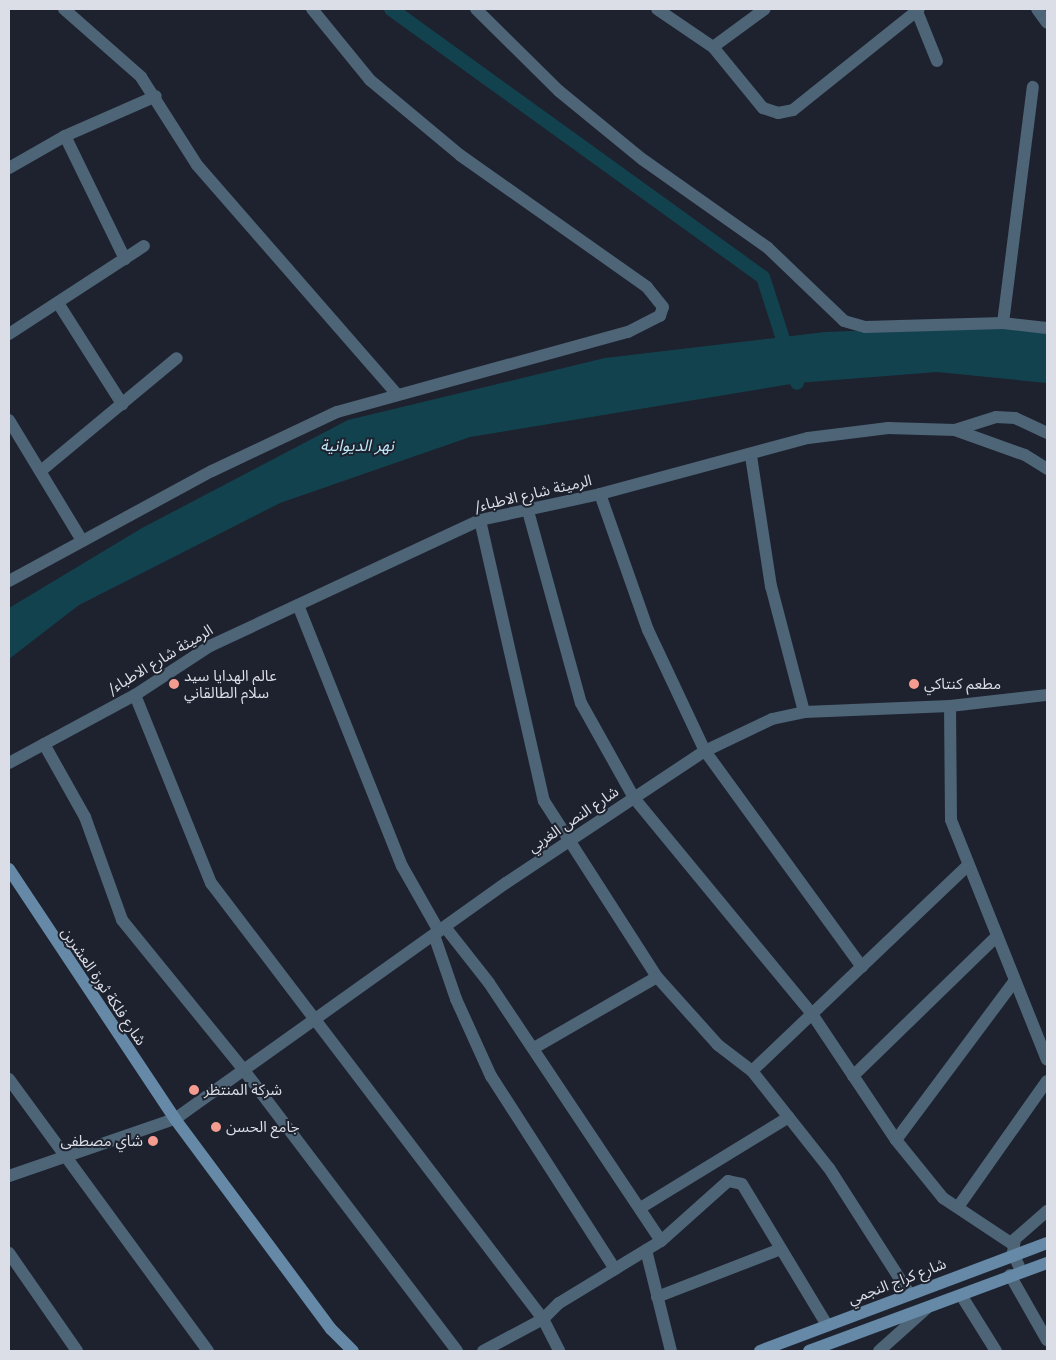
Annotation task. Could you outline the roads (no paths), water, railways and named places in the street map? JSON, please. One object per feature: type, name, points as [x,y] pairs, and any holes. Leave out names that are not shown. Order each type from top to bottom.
[{"type":"main road","name":"شارع فلكة ثورة العشرين","points":[[9,870],[175,1119],[331,1329]]},
{"type":"main road","name":"شارع كراج النجمي","points":[[760,1351],[909,1293],[1014,1249],[1047,1243]]},
{"type":"main road","points":[[809,1351],[1047,1263]]},
{"type":"main road","points":[[331,1329],[340,1351]]},
{"type":"main road","points":[[331,1329],[353,1351]]},
{"type":"street","points":[[64,9],[141,77],[156,96],[197,165],[396,394]]},
{"type":"street","points":[[9,581],[81,539],[296,429],[396,394],[651,325],[663,307],[647,287],[460,155],[370,80],[312,9]]},
{"type":"street","points":[[476,9],[559,91],[642,159],[768,248],[844,321],[865,328],[1002,323],[1047,328]]},
{"type":"street","points":[[657,9],[714,47],[763,108],[778,112],[793,110],[918,9],[937,61]]},
{"type":"street","points":[[714,47],[765,9]]},
{"type":"street","points":[[1037,9],[1047,23]]},
{"type":"street","points":[[1002,323],[1033,87]]},
{"type":"street","points":[[9,168],[66,136],[156,96]]},
{"type":"street","points":[[66,136],[125,259]]},
{"type":"street","points":[[9,334],[144,246]]},
{"type":"street","points":[[58,303],[122,404]]},
{"type":"street","points":[[42,470],[177,358]]},
{"type":"street","points":[[955,430],[996,417],[1015,418],[1047,433]]},
{"type":"street","points":[[9,420],[42,470],[81,539]]},
{"type":"street","name":"/الرميثة شارع الاطباء","points":[[9,763],[134,695],[210,646],[480,520],[600,494],[750,456],[808,438],[888,428],[955,430],[1025,455],[1047,469]]},
{"type":"street","points":[[750,456],[771,586],[804,712]]},
{"type":"street","points":[[600,494],[652,640],[705,751],[862,967]]},
{"type":"street","points":[[528,511],[581,703],[634,798],[812,1014],[896,1140],[943,1198],[1014,1249]]},
{"type":"street","points":[[480,520],[544,801],[568,842],[657,977],[718,1045],[752,1071],[789,1117],[829,1168],[909,1293]]},
{"type":"street","points":[[298,605],[402,866],[439,931],[534,1048],[642,1207],[661,1241]]},
{"type":"street","points":[[134,695],[211,883],[317,1019],[543,1319],[559,1351]]},
{"type":"street","name":"شارع النص الغربي","points":[[9,1176],[175,1119],[243,1069],[568,842],[705,751],[772,719],[804,712],[950,706],[1047,695]]},
{"type":"street","points":[[950,706],[949,806],[967,866],[1013,983],[1047,1060]]},
{"type":"street","points":[[44,744],[85,817],[122,920],[243,1069],[457,1351]]},
{"type":"street","points":[[752,1071],[967,866]]},
{"type":"street","points":[[439,931],[456,999],[491,1076],[615,1269]]},
{"type":"street","points":[[853,1076],[995,938]]},
{"type":"street","points":[[534,1048],[657,977]]},
{"type":"street","points":[[896,1140],[1013,983]]},
{"type":"street","points":[[9,1079],[208,1351]]},
{"type":"street","points":[[958,1207],[1047,1081]]},
{"type":"street","points":[[642,1207],[789,1117]]},
{"type":"street","points":[[483,1351],[543,1319],[559,1303],[661,1241],[728,1181],[742,1184],[826,1325]]},
{"type":"street","points":[[1047,1211],[1019,1234],[1014,1249],[1016,1273],[1047,1340]]},
{"type":"street","points":[[657,1297],[781,1249]]},
{"type":"street","points":[[646,1250],[671,1351]]},
{"type":"street","points":[[9,1253],[77,1351]]},
{"type":"street","points":[[961,1295],[996,1351]]},
{"type":"street","points":[[879,1351],[930,1306]]},
{"type":"water","name":"نهر الديوانية","points":[[979,326],[1047,332],[1047,383],[937,372],[797,383],[470,437],[280,503],[79,605],[9,659],[9,608],[142,528],[348,420],[605,358],[825,332]]},
{"type":"waterway","points":[[391,9],[763,277],[797,383]]},
{"type":"place","name":"عالم الهدايا سيد سلام الطالقاني","points":[[174,684]]},
{"type":"place","name":"مطعم كنتاكي","points":[[914,684]]},
{"type":"place","name":"شركة المنتظر","points":[[194,1090]]},
{"type":"place","name":"جامع الحسن","points":[[216,1127]]},
{"type":"place","name":"شاي مصطفى","points":[[153,1141]]}]
